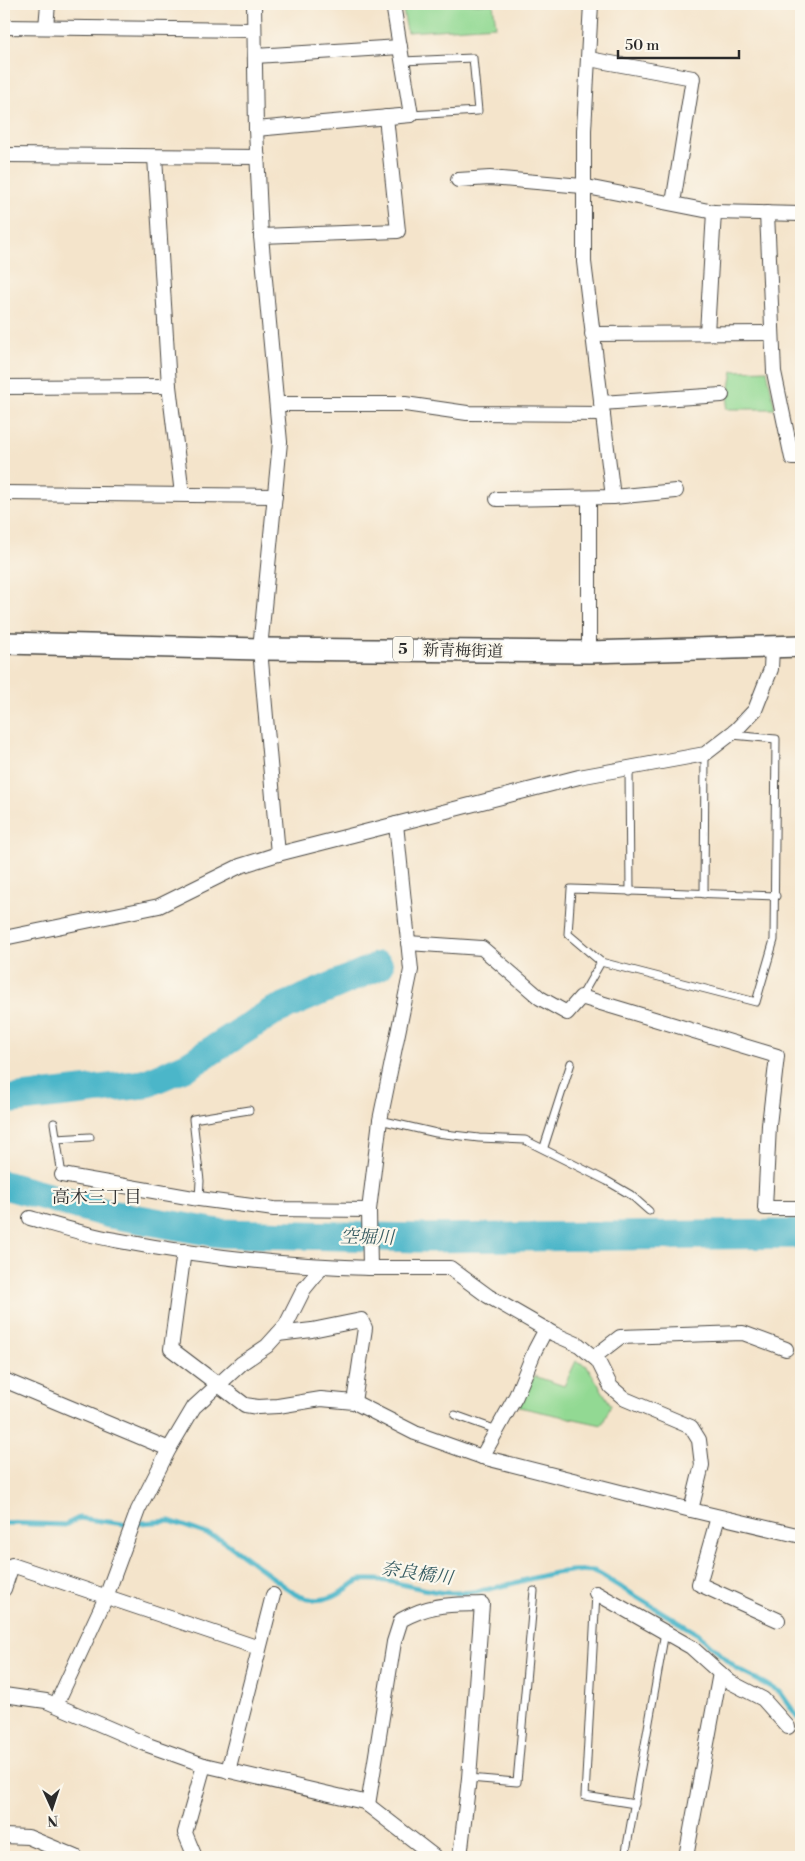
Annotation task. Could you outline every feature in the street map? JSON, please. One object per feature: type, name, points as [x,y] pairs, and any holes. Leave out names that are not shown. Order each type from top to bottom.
[{"type":"main road","name":"新青梅街道","points":[[4,642],[260,649],[589,652],[801,646]]},
{"type":"street","points":[[46,27],[48,4]]},
{"type":"street","points":[[254,4],[256,129],[261,236],[280,442],[260,649],[278,854]]},
{"type":"street","points":[[256,129],[411,115],[393,4]]},
{"type":"street","points":[[591,4],[582,186],[584,262],[613,496]]},
{"type":"street","points":[[4,27],[254,30]]},
{"type":"street","points":[[255,56],[401,54]]},
{"type":"street","points":[[589,59],[693,78],[672,203]]},
{"type":"street","points":[[261,236],[398,231],[386,117]]},
{"type":"street","points":[[4,155],[258,157]]},
{"type":"street","points":[[155,157],[169,386],[182,494]]},
{"type":"street","points":[[458,180],[490,178],[582,186],[714,212],[801,214]]},
{"type":"street","points":[[707,333],[714,212]]},
{"type":"street","points":[[767,213],[774,372],[792,458],[801,458]]},
{"type":"street","points":[[592,334],[771,333]]},
{"type":"street","points":[[4,387],[169,386]]},
{"type":"street","points":[[278,404],[405,404],[467,413],[602,409],[722,395]]},
{"type":"street","points":[[497,499],[589,498],[676,490]]},
{"type":"street","points":[[4,493],[275,496]]},
{"type":"street","points":[[589,498],[589,652]]},
{"type":"street","points":[[4,938],[159,906],[240,866],[278,854],[579,777],[705,754],[730,735],[755,710],[771,669],[772,647]]},
{"type":"street","points":[[370,1264],[369,1213],[380,1120],[411,970],[396,824]]},
{"type":"street","points":[[408,943],[482,948],[540,998],[567,1013],[581,997],[777,1056],[769,1125],[765,1208],[801,1208]]},
{"type":"street","points":[[62,1175],[199,1199],[274,1209],[369,1213]]},
{"type":"street","points":[[30,1218],[114,1240],[184,1251],[322,1267],[370,1264],[450,1268],[488,1296],[546,1330],[579,1345],[598,1361],[611,1387],[625,1398],[691,1427],[699,1440],[702,1465],[690,1510]]},
{"type":"street","points":[[184,1251],[171,1349],[245,1405],[258,1407],[321,1399],[354,1402],[414,1433],[482,1457],[718,1517],[801,1536]]},
{"type":"street","points":[[56,1705],[106,1597],[137,1513],[169,1449],[194,1406],[242,1363],[267,1346],[286,1325],[304,1289],[322,1267]]},
{"type":"street","points":[[278,1334],[312,1330],[361,1320],[365,1328],[354,1402]]},
{"type":"street","points":[[482,1457],[546,1330]]},
{"type":"street","points":[[594,1358],[620,1338],[743,1333],[786,1349]]},
{"type":"street","points":[[4,1380],[169,1449]]},
{"type":"street","points":[[718,1517],[699,1584],[778,1620]]},
{"type":"street","points":[[4,1590],[12,1565],[259,1648]]},
{"type":"street","points":[[596,1593],[691,1647],[730,1682],[762,1698],[788,1728]]},
{"type":"street","points":[[228,1770],[274,1595]]},
{"type":"street","points":[[368,1805],[394,1642],[400,1620],[434,1606],[482,1604],[469,1778],[460,1857]]},
{"type":"street","points":[[686,1857],[720,1673]]},
{"type":"street","points":[[4,1695],[46,1701],[148,1745],[204,1765],[368,1805],[435,1857]]},
{"type":"street","points":[[195,1857],[185,1832],[204,1765]]},
{"type":"street","points":[[4,1836],[28,1837],[76,1857]]},
{"type":"lane","points":[[401,54],[473,58],[478,111],[411,115]]},
{"type":"lane","points":[[730,735],[776,739],[776,896],[774,940],[756,1002],[601,962],[568,934],[571,889],[776,896]]},
{"type":"lane","points":[[704,894],[705,754]]},
{"type":"lane","points":[[629,769],[630,892]]},
{"type":"lane","points":[[581,997],[601,962]]},
{"type":"lane","points":[[544,1148],[571,1063]]},
{"type":"lane","points":[[199,1199],[200,1181],[193,1119],[249,1110]]},
{"type":"lane","points":[[380,1120],[436,1133],[479,1138],[525,1140],[544,1148],[631,1195],[649,1211]]},
{"type":"lane","points":[[54,1123],[62,1175]]},
{"type":"lane","points":[[56,1139],[90,1138]]},
{"type":"lane","points":[[455,1415],[497,1430]]},
{"type":"lane","points":[[469,1778],[517,1782],[534,1591]]},
{"type":"lane","points":[[596,1593],[585,1796],[635,1804]]},
{"type":"lane","points":[[625,1857],[665,1632]]},
{"type":"green space","points":[[402,4],[493,4],[496,26],[407,32]]},
{"type":"green space","points":[[767,370],[775,409],[726,409],[733,371]]},
{"type":"green space","points":[[576,1361],[587,1366],[611,1405],[602,1425],[519,1407],[534,1376],[564,1386]]},
{"type":"waterway","name":"空堀川","points":[[4,1100],[144,1084],[189,1065],[272,1012],[379,966]]},
{"type":"waterway","name":"空堀川","points":[[4,1185],[110,1214],[218,1233],[419,1238],[801,1234]]},
{"type":"waterway","name":"奈良橋川","points":[[4,1523],[65,1525],[79,1518],[124,1524],[170,1521],[221,1539],[295,1594],[316,1600],[329,1598],[361,1580],[384,1581],[429,1591],[452,1593],[488,1589],[559,1572],[594,1571],[698,1634],[737,1669],[780,1692],[801,1722]]},
{"type":"district","name":"高木三丁目","points":[[97,1197]]}]
